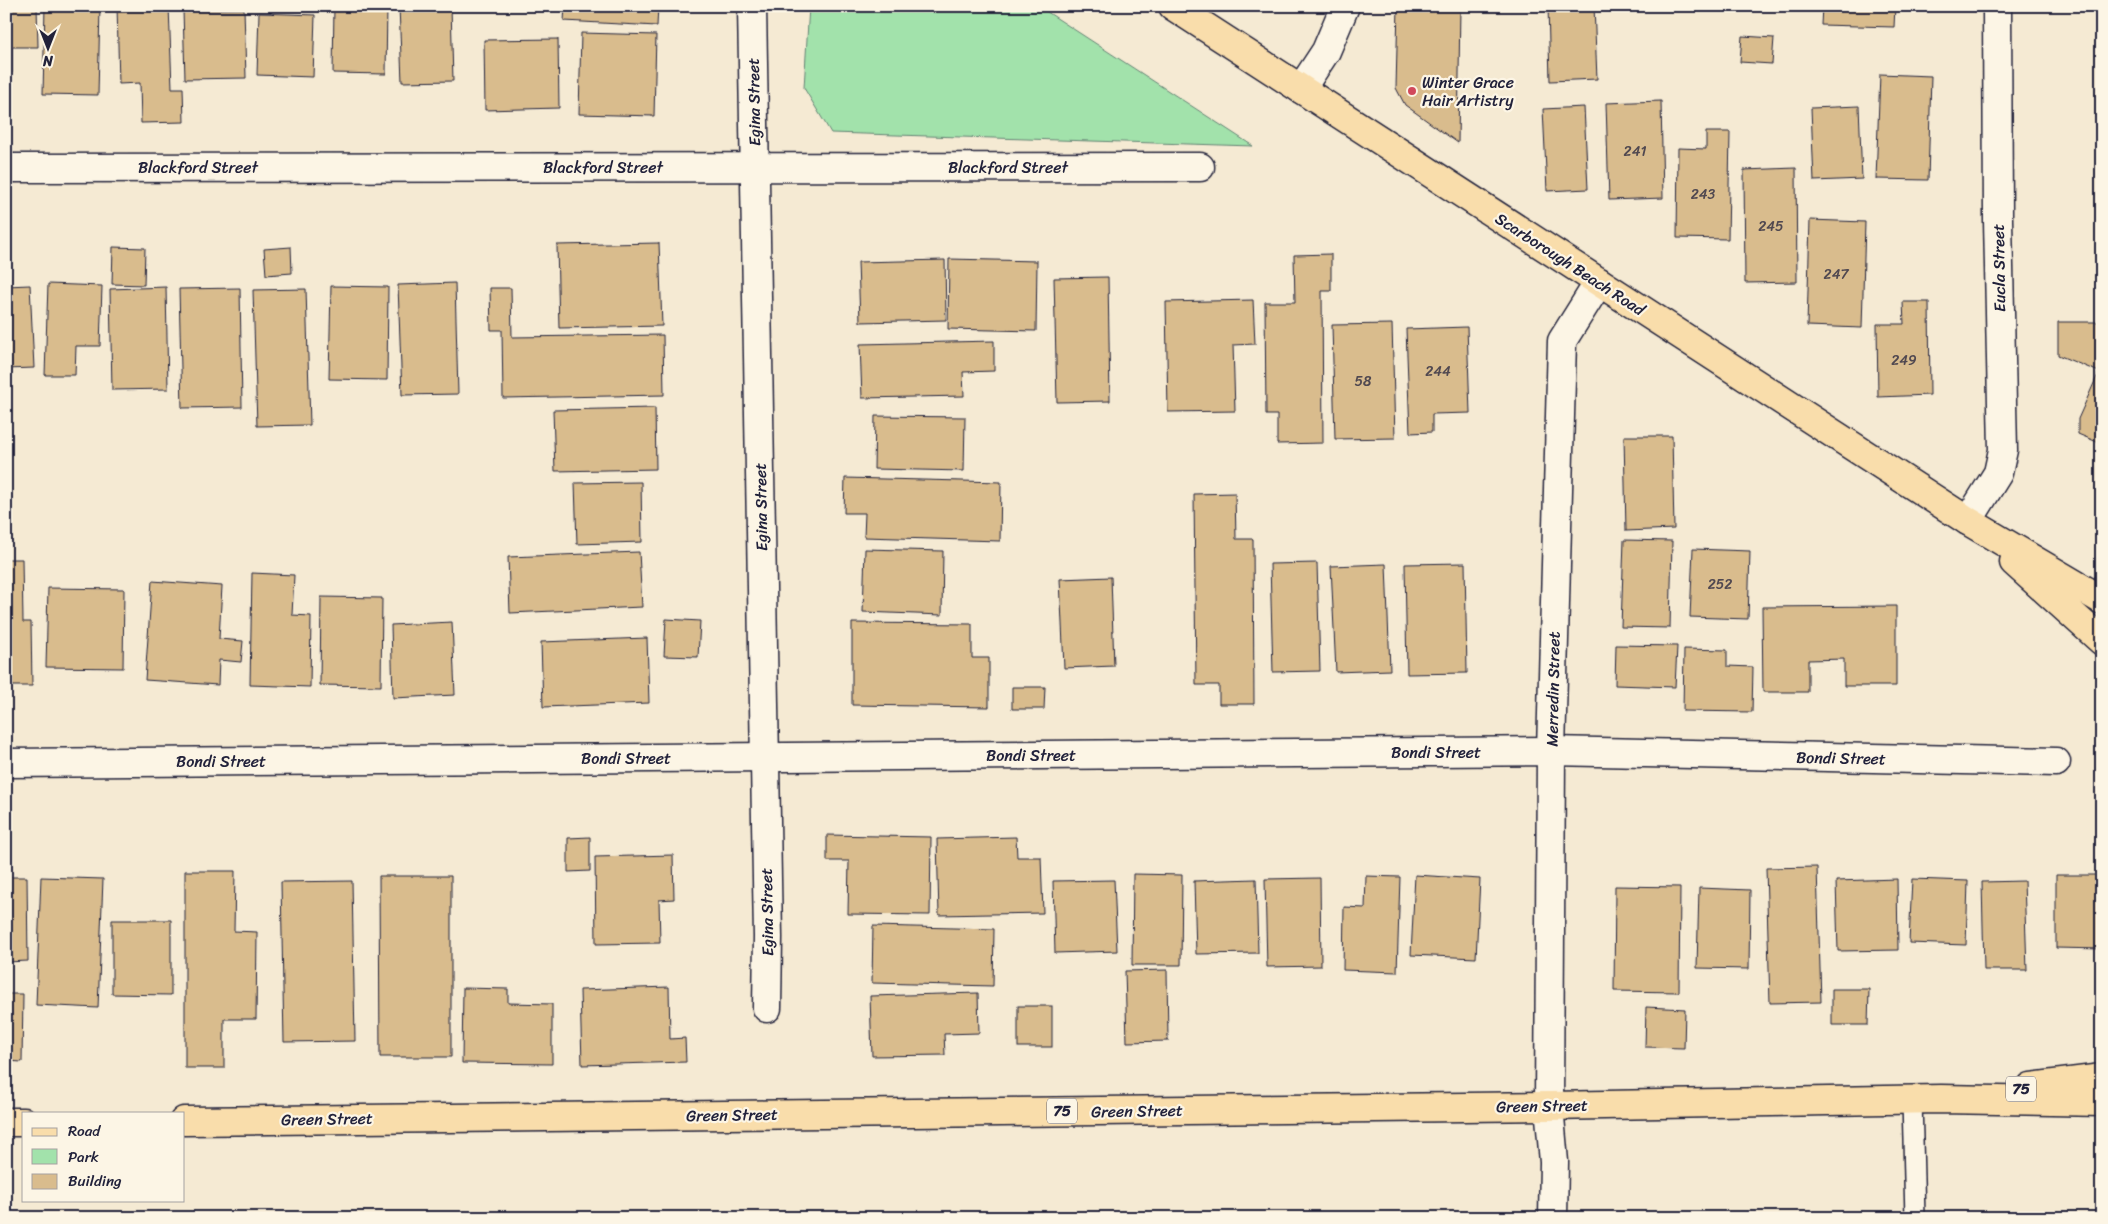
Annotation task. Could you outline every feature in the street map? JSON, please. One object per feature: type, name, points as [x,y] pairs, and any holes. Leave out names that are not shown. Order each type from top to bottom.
[{"type":"main road","name":"Scarborough Beach Road","points":[[1173,6],[1968,521],[2102,600]]},
{"type":"main road","name":"Scarborough Beach Road","points":[[1968,521],[2102,640]]},
{"type":"main road","name":"Green Street","points":[[1941,1099],[2102,1078]]},
{"type":"main road","name":"Green Street","points":[[185,1121],[1549,1106],[1941,1099],[2102,1102]]},
{"type":"main road","points":[[6,1122],[22,1122]]},
{"type":"street","name":"Egina Street","points":[[752,6],[768,1008]]},
{"type":"street","points":[[1301,89],[1326,51],[1344,6]]},
{"type":"street","name":"Eucla Street","points":[[1968,521],[1998,473],[2002,450],[1997,6]]},
{"type":"street","name":"Blackford Street","points":[[6,168],[1200,166]]},
{"type":"street","name":"Merredin Street","points":[[1553,1218],[1554,1162],[1549,1106],[1551,751],[1562,340],[1599,282]]},
{"type":"street","name":"Bondi Street","points":[[6,763],[1551,751],[2056,762]]},
{"type":"lane","points":[[1912,1100],[1914,1218]]},
{"type":"green space","points":[[809,6],[1038,6],[1253,146],[831,133],[804,88]]},
{"type":"building","points":[[6,6],[37,6],[38,47],[12,47],[12,73],[6,73]]},
{"type":"building","points":[[45,6],[100,6],[98,95],[43,94]]},
{"type":"building","points":[[117,6],[169,6],[172,88],[183,88],[184,122],[141,123],[140,83],[119,84]]},
{"type":"building","points":[[334,6],[387,6],[386,74],[333,73]]},
{"type":"building","points":[[399,6],[451,6],[453,81],[402,82]]},
{"type":"building","points":[[565,6],[658,6],[657,26],[564,21]]},
{"type":"building","points":[[1398,6],[1460,6],[1458,143],[1405,105],[1396,88]]},
{"type":"building","points":[[1548,6],[1594,6],[1597,79],[1550,81]]},
{"type":"building","points":[[1822,6],[1895,6],[1894,27],[1821,25]]},
{"type":"building","points":[[244,9],[246,78],[185,79],[183,10]]},
{"type":"building","points":[[259,13],[315,15],[313,77],[257,75]]},
{"type":"building","points":[[581,33],[656,35],[654,116],[579,114]]},
{"type":"building","points":[[1742,36],[1774,38],[1772,64],[1740,62]]},
{"type":"building","points":[[558,39],[559,108],[485,110],[484,40]]},
{"type":"building","points":[[2099,43],[2102,43],[2102,97],[2100,97]]},
{"type":"building","points":[[1880,74],[1931,76],[1928,180],[1876,179]]},
{"type":"building","points":[[1661,101],[1663,198],[1609,200],[1606,103]]},
{"type":"building","points":[[1859,106],[1862,179],[1814,181],[1811,108]]},
{"type":"building","points":[[1584,107],[1588,189],[1547,191],[1543,109]]},
{"type":"building","points":[[2101,111],[2102,164],[2100,164]]},
{"type":"building","points":[[1706,132],[1730,132],[1728,239],[1677,238],[1678,148],[1706,149]]},
{"type":"building","points":[[1796,168],[1797,282],[1745,283],[1744,170]]},
{"type":"building","points":[[1810,220],[1865,222],[1862,328],[1807,326]]},
{"type":"building","points":[[659,243],[662,326],[559,328],[557,245]]},
{"type":"building","points":[[113,247],[145,248],[144,285],[112,284]]},
{"type":"building","points":[[291,247],[292,273],[266,275],[264,249]]},
{"type":"building","points":[[1331,254],[1331,291],[1322,291],[1323,443],[1277,444],[1277,415],[1266,415],[1265,302],[1295,302],[1294,255]]},
{"type":"building","points":[[949,259],[1037,261],[1036,331],[948,329]]},
{"type":"building","points":[[945,260],[946,320],[860,322],[858,262]]},
{"type":"building","points":[[1108,277],[1110,401],[1057,402],[1054,278]]},
{"type":"building","points":[[455,283],[458,394],[402,395],[398,285]]},
{"type":"building","points":[[48,284],[102,286],[100,346],[76,346],[75,375],[45,375]]},
{"type":"building","points":[[30,285],[34,368],[6,369],[6,286]]},
{"type":"building","points":[[331,286],[388,287],[387,380],[329,379]]},
{"type":"building","points":[[166,287],[168,389],[112,390],[110,289]]},
{"type":"building","points":[[240,288],[242,407],[182,408],[179,289]]},
{"type":"building","points":[[490,288],[511,288],[512,337],[663,335],[664,395],[503,398],[502,330],[491,330]]},
{"type":"building","points":[[306,289],[310,425],[257,426],[253,290]]},
{"type":"building","points":[[1253,300],[1255,344],[1233,345],[1235,411],[1168,412],[1166,302]]},
{"type":"building","points":[[1903,302],[1929,302],[1930,395],[1878,397],[1877,324],[1904,324]]},
{"type":"building","points":[[2058,322],[2102,322],[2102,444],[2078,434],[2078,419],[2099,372],[2058,355]]},
{"type":"building","points":[[1392,324],[1395,438],[1335,439],[1332,325]]},
{"type":"building","points":[[1467,327],[1470,413],[1432,414],[1432,432],[1410,433],[1406,329]]},
{"type":"building","points":[[994,341],[994,371],[963,372],[964,396],[862,398],[860,344]]},
{"type":"building","points":[[655,408],[656,469],[555,471],[553,410]]},
{"type":"building","points":[[875,416],[965,417],[964,471],[874,469]]},
{"type":"building","points":[[1624,436],[1672,436],[1674,529],[1626,531]]},
{"type":"building","points":[[2102,474],[2102,496],[2098,494]]},
{"type":"building","points":[[845,478],[1001,482],[1000,541],[864,537],[865,513],[844,513]]},
{"type":"building","points":[[641,482],[642,542],[577,544],[575,483]]},
{"type":"building","points":[[1235,493],[1236,539],[1253,539],[1254,704],[1219,704],[1219,685],[1196,685],[1194,494]]},
{"type":"building","points":[[1624,540],[1672,541],[1670,628],[1621,627]]},
{"type":"building","points":[[865,549],[943,551],[942,615],[863,612]]},
{"type":"building","points":[[1693,549],[1750,551],[1748,619],[1690,617]]},
{"type":"building","points":[[639,552],[642,607],[510,613],[508,557]]},
{"type":"building","points":[[6,559],[22,559],[23,622],[31,622],[32,686],[6,686]]},
{"type":"building","points":[[2102,562],[2102,582],[2094,579]]},
{"type":"building","points":[[1317,563],[1320,671],[1273,672],[1270,564]]},
{"type":"building","points":[[1465,563],[1467,673],[1407,674],[1405,564]]},
{"type":"building","points":[[1386,564],[1390,670],[1336,672],[1331,566]]},
{"type":"building","points":[[252,573],[294,575],[292,615],[311,616],[310,687],[250,685]]},
{"type":"building","points":[[1111,577],[1114,666],[1064,668],[1060,579]]},
{"type":"building","points":[[152,581],[222,586],[219,639],[243,641],[241,662],[219,660],[218,685],[145,680]]},
{"type":"building","points":[[48,588],[124,589],[123,668],[46,667]]},
{"type":"building","points":[[321,597],[382,598],[381,686],[320,685]]},
{"type":"building","points":[[1896,606],[1896,686],[1844,686],[1844,659],[1808,660],[1808,692],[1763,692],[1762,607]]},
{"type":"building","points":[[666,619],[700,621],[698,657],[664,656]]},
{"type":"building","points":[[452,622],[455,695],[393,698],[391,625]]},
{"type":"building","points":[[852,623],[972,624],[972,658],[989,658],[989,707],[852,705]]},
{"type":"building","points":[[647,638],[649,703],[543,707],[541,642]]},
{"type":"building","points":[[1616,645],[1677,646],[1675,687],[1615,685]]},
{"type":"building","points":[[1684,649],[1727,650],[1727,666],[1753,667],[1752,712],[1683,711]]},
{"type":"building","points":[[1012,687],[1045,687],[1044,709],[1012,709]]},
{"type":"building","points":[[827,835],[931,837],[930,915],[848,914],[849,861],[827,861]]},
{"type":"building","points":[[590,837],[590,871],[568,872],[568,838]]},
{"type":"building","points":[[1016,837],[1017,857],[1041,857],[1043,913],[939,915],[937,839]]},
{"type":"building","points":[[673,855],[674,899],[659,900],[660,943],[596,944],[595,857]]},
{"type":"building","points":[[1817,867],[1821,1002],[1770,1003],[1766,868]]},
{"type":"building","points":[[185,871],[235,871],[234,931],[257,932],[256,1019],[224,1019],[224,1068],[185,1068]]},
{"type":"building","points":[[1133,874],[1182,875],[1181,965],[1132,965]]},
{"type":"building","points":[[1415,875],[1480,879],[1476,958],[1411,955]]},
{"type":"building","points":[[2056,875],[2102,875],[2102,949],[2056,948]]},
{"type":"building","points":[[379,876],[451,876],[451,1057],[380,1057]]},
{"type":"building","points":[[1366,876],[1400,877],[1397,972],[1343,970],[1344,907],[1365,908]]},
{"type":"building","points":[[6,877],[27,877],[28,961],[6,962]]},
{"type":"building","points":[[41,877],[103,879],[98,1008],[36,1005]]},
{"type":"building","points":[[1320,878],[1321,966],[1267,967],[1265,879]]},
{"type":"building","points":[[1256,879],[1258,953],[1196,954],[1194,881]]},
{"type":"building","points":[[1897,879],[1898,950],[1838,951],[1836,881]]},
{"type":"building","points":[[1912,879],[1968,881],[1966,945],[1909,943]]},
{"type":"building","points":[[1114,880],[1117,951],[1055,953],[1053,881]]},
{"type":"building","points":[[352,881],[355,1041],[284,1042],[281,882]]},
{"type":"building","points":[[2024,881],[2027,970],[1984,970],[1982,882]]},
{"type":"building","points":[[1615,886],[1680,887],[1679,992],[1614,991]]},
{"type":"building","points":[[1699,888],[1750,890],[1749,969],[1697,968]]},
{"type":"building","points":[[112,920],[171,920],[171,995],[112,994]]},
{"type":"building","points":[[873,926],[994,929],[993,986],[872,983]]},
{"type":"building","points":[[1167,970],[1168,1041],[1127,1042],[1125,971]]},
{"type":"building","points":[[669,987],[670,1039],[685,1038],[686,1062],[582,1065],[580,990]]},
{"type":"building","points":[[463,988],[508,989],[508,1003],[552,1004],[552,1064],[462,1063]]},
{"type":"building","points":[[1832,989],[1869,989],[1868,1025],[1832,1025]]},
{"type":"building","points":[[978,993],[979,1033],[944,1034],[945,1055],[872,1056],[870,996]]},
{"type":"building","points":[[6,994],[23,994],[22,1062],[6,1061]]},
{"type":"building","points":[[1018,1006],[1052,1006],[1052,1047],[1018,1047]]},
{"type":"building","points":[[1646,1007],[1685,1009],[1684,1048],[1645,1047]]},
{"type":"place","name":"Winter Grace Hair Artistry","points":[[1412,91]]}]
